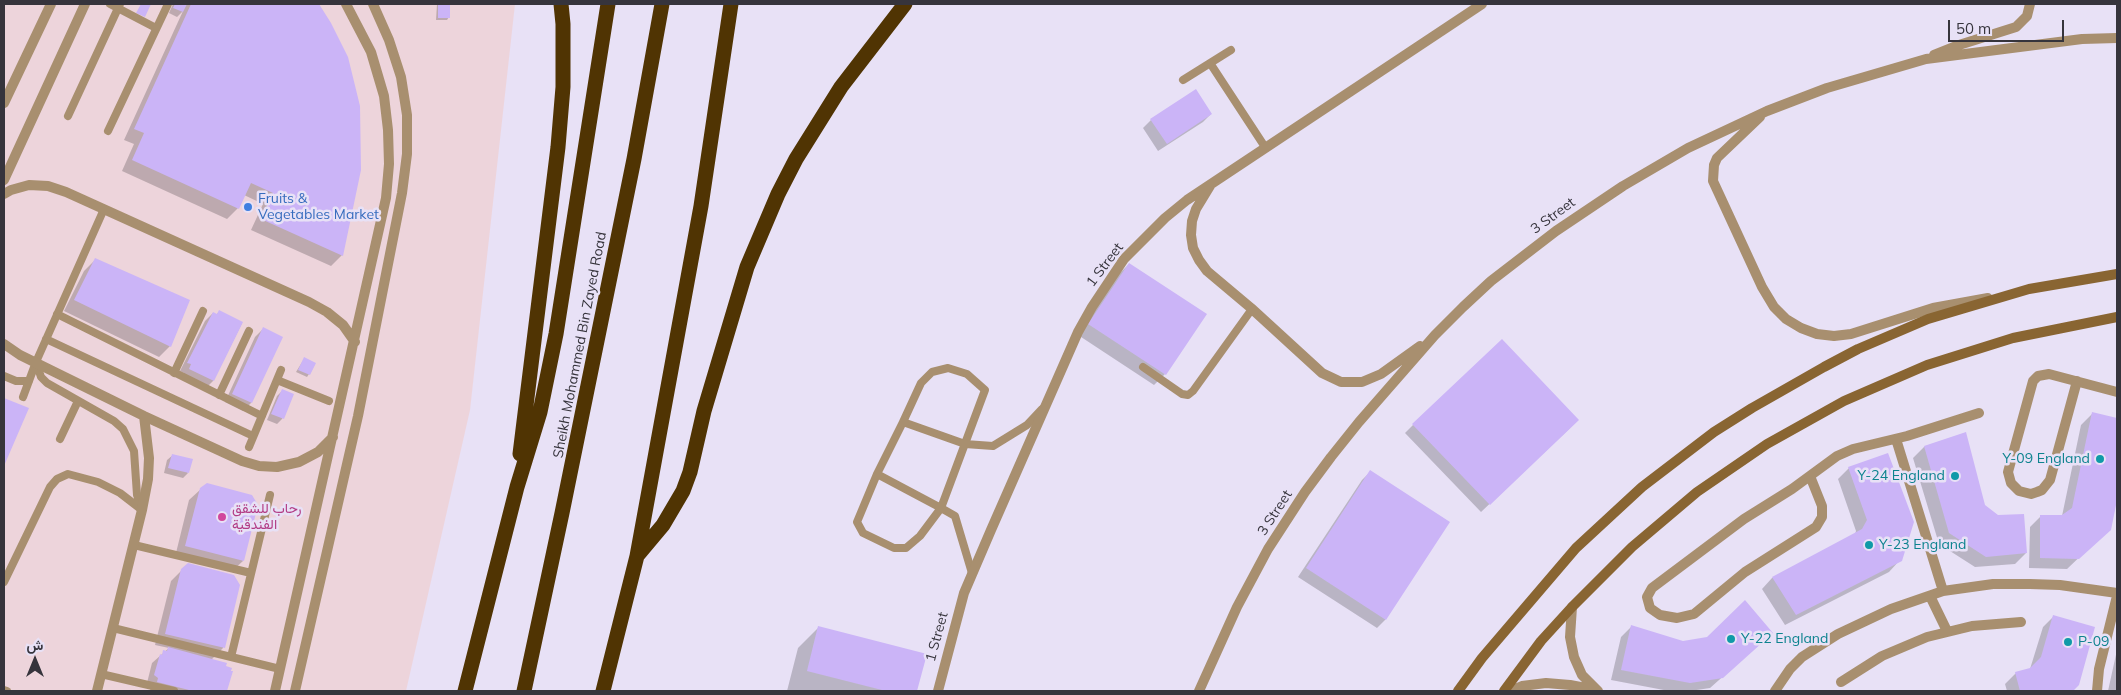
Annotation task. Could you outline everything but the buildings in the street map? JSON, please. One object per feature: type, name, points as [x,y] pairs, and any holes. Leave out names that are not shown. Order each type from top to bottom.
[{"type":"highway","points":[[517,487],[558,147],[563,87],[563,24],[561,4]]},
{"type":"highway","points":[[465,691],[517,487],[540,412],[554,344],[608,4]]},
{"type":"highway","name":"Sheikh Mohammed Bin Zayed Road","points":[[524,691],[630,178],[662,4]]},
{"type":"highway","points":[[603,691],[637,556],[701,206],[730,4]]},
{"type":"highway","points":[[637,556],[663,525],[683,491],[690,472],[707,402],[747,267],[778,194],[796,159],[841,87],[905,4]]},
{"type":"street","points":[[4,102],[51,4]]},
{"type":"street","points":[[4,180],[85,4]]},
{"type":"street","points":[[276,691],[386,198],[389,139],[384,96],[371,52],[346,4]]},
{"type":"street","points":[[296,691],[358,416],[402,193],[407,154],[407,115],[400,77],[389,40],[373,4]]},
{"type":"street","name":"1 Street","points":[[938,691],[957,617],[972,573],[1087,315],[1113,274],[1137,244],[1165,218],[1212,183],[1482,4]]},
{"type":"street","points":[[1926,59],[1954,47],[2016,27],[2026,16],[2030,4]]},
{"type":"street","name":"3 Street","points":[[1199,691],[1237,608],[1268,548],[1286,520],[1359,422],[1435,335],[1491,280],[1589,207],[1680,152],[1767,111],[1827,88],[1926,59],[2082,39],[2117,38]]},
{"type":"street","points":[[1767,111],[1717,158],[1714,165],[1713,181],[1762,287],[1774,307],[1786,319],[1801,328],[1817,334],[1834,336],[1851,334],[1933,308],[2001,296],[2048,285],[2117,274]]},
{"type":"street","points":[[1212,183],[1196,209],[1192,221],[1191,235],[1193,248],[1199,260],[1207,271],[1322,373],[1342,382],[1362,382],[1372,378],[1435,335]]},
{"type":"street","points":[[4,194],[29,185],[48,186],[104,209],[309,302],[327,312],[343,325],[355,342]]},
{"type":"street","points":[[1458,691],[1482,658],[1576,548],[1642,487],[1692,448],[1752,408],[1858,349],[1928,319],[2001,296]]},
{"type":"street","points":[[1504,691],[1541,641],[1632,547],[1697,492],[1732,467],[1804,422],[1885,382],[1970,350],[2057,328],[2117,317]]},
{"type":"street","points":[[4,344],[144,416],[242,461],[259,466],[276,467],[298,462],[318,452],[334,436]]},
{"type":"street","points":[[2077,381],[2050,480],[2042,490],[2037,492],[2031,494],[2020,491],[2011,483],[2008,472],[2033,381],[2043,374],[2048,374],[2077,381],[2117,392]]},
{"type":"street","points":[[1810,476],[1822,506],[1822,517],[1816,527],[1745,572],[1694,614],[1677,618],[1660,615],[1650,608],[1647,597],[1652,588],[1744,519],[1810,476],[1823,465],[1853,449],[1896,440],[1979,413]]},
{"type":"street","points":[[97,691],[142,510],[149,458],[144,416]]},
{"type":"street","points":[[1896,440],[1943,592]]},
{"type":"street","points":[[1775,691],[1790,669],[1802,657],[1838,634],[1891,609],[1943,592],[1985,585],[2030,584],[2060,585],[2117,595],[2099,669],[2090,691]]},
{"type":"street","points":[[1930,596],[1947,631]]},
{"type":"street","points":[[1572,607],[1570,637],[1574,657],[1582,675],[1599,691]]},
{"type":"street","points":[[1841,682],[1882,656],[1911,643],[1947,631],[1996,623],[2021,622]]},
{"type":"street","points":[[2098,691],[2099,669]]},
{"type":"street","points":[[1510,691],[1522,686],[1546,682],[1599,691]]},
{"type":"lane","points":[[110,4],[119,6],[156,28]]},
{"type":"lane","points":[[108,131],[168,4]]},
{"type":"lane","points":[[68,116],[119,6]]},
{"type":"lane","points":[[1183,80],[1231,50]]},
{"type":"lane","points":[[1210,63],[1265,147]]},
{"type":"lane","points":[[23,397],[36,362],[104,209]]},
{"type":"lane","points":[[1143,367],[1182,394],[1191,393],[1252,309]]},
{"type":"lane","points":[[174,373],[203,311]]},
{"type":"lane","points":[[58,314],[262,416]]},
{"type":"lane","points":[[219,395],[249,331]]},
{"type":"lane","points":[[46,340],[253,436]]},
{"type":"lane","points":[[36,362],[41,377],[47,383],[114,421],[129,440],[134,451],[137,495],[142,510]]},
{"type":"lane","points":[[948,368],[967,374],[985,390],[940,508],[920,536],[906,548],[894,548],[863,533],[857,522],[877,474],[903,422],[921,383],[932,372],[948,368]]},
{"type":"lane","points":[[249,447],[281,370]]},
{"type":"lane","points":[[4,376],[16,381],[29,381]]},
{"type":"lane","points":[[277,380],[329,401]]},
{"type":"lane","points":[[60,440],[78,401]]},
{"type":"lane","points":[[903,422],[965,444],[993,446],[1027,425],[1045,406]]},
{"type":"lane","points":[[4,582],[50,487],[57,479],[68,474],[98,482],[120,493],[142,510]]},
{"type":"lane","points":[[877,474],[954,516],[972,573]]},
{"type":"lane","points":[[231,657],[270,494]]},
{"type":"lane","points":[[134,545],[251,573]]},
{"type":"lane","points":[[113,628],[280,669]]},
{"type":"lane","points":[[102,674],[174,691]]},
{"type":"shaded area","name":"Fruits & Vegetables Market","points":[[4,4],[515,4],[470,410],[406,691],[4,691]]},
{"type":"place","name":"Fruits & Vegetables Market","points":[[248,207]]},
{"type":"place","name":"Y-09 England","points":[[2100,459]]},
{"type":"place","name":"Y-24 England","points":[[1955,476]]},
{"type":"place","name":"رحاب للشقق الفندقية","points":[[222,517]]},
{"type":"place","name":"Y-23 England","points":[[1869,545]]},
{"type":"place","name":"Y-22 England","points":[[1731,639]]},
{"type":"place","name":"P-09","points":[[2068,642]]}]
